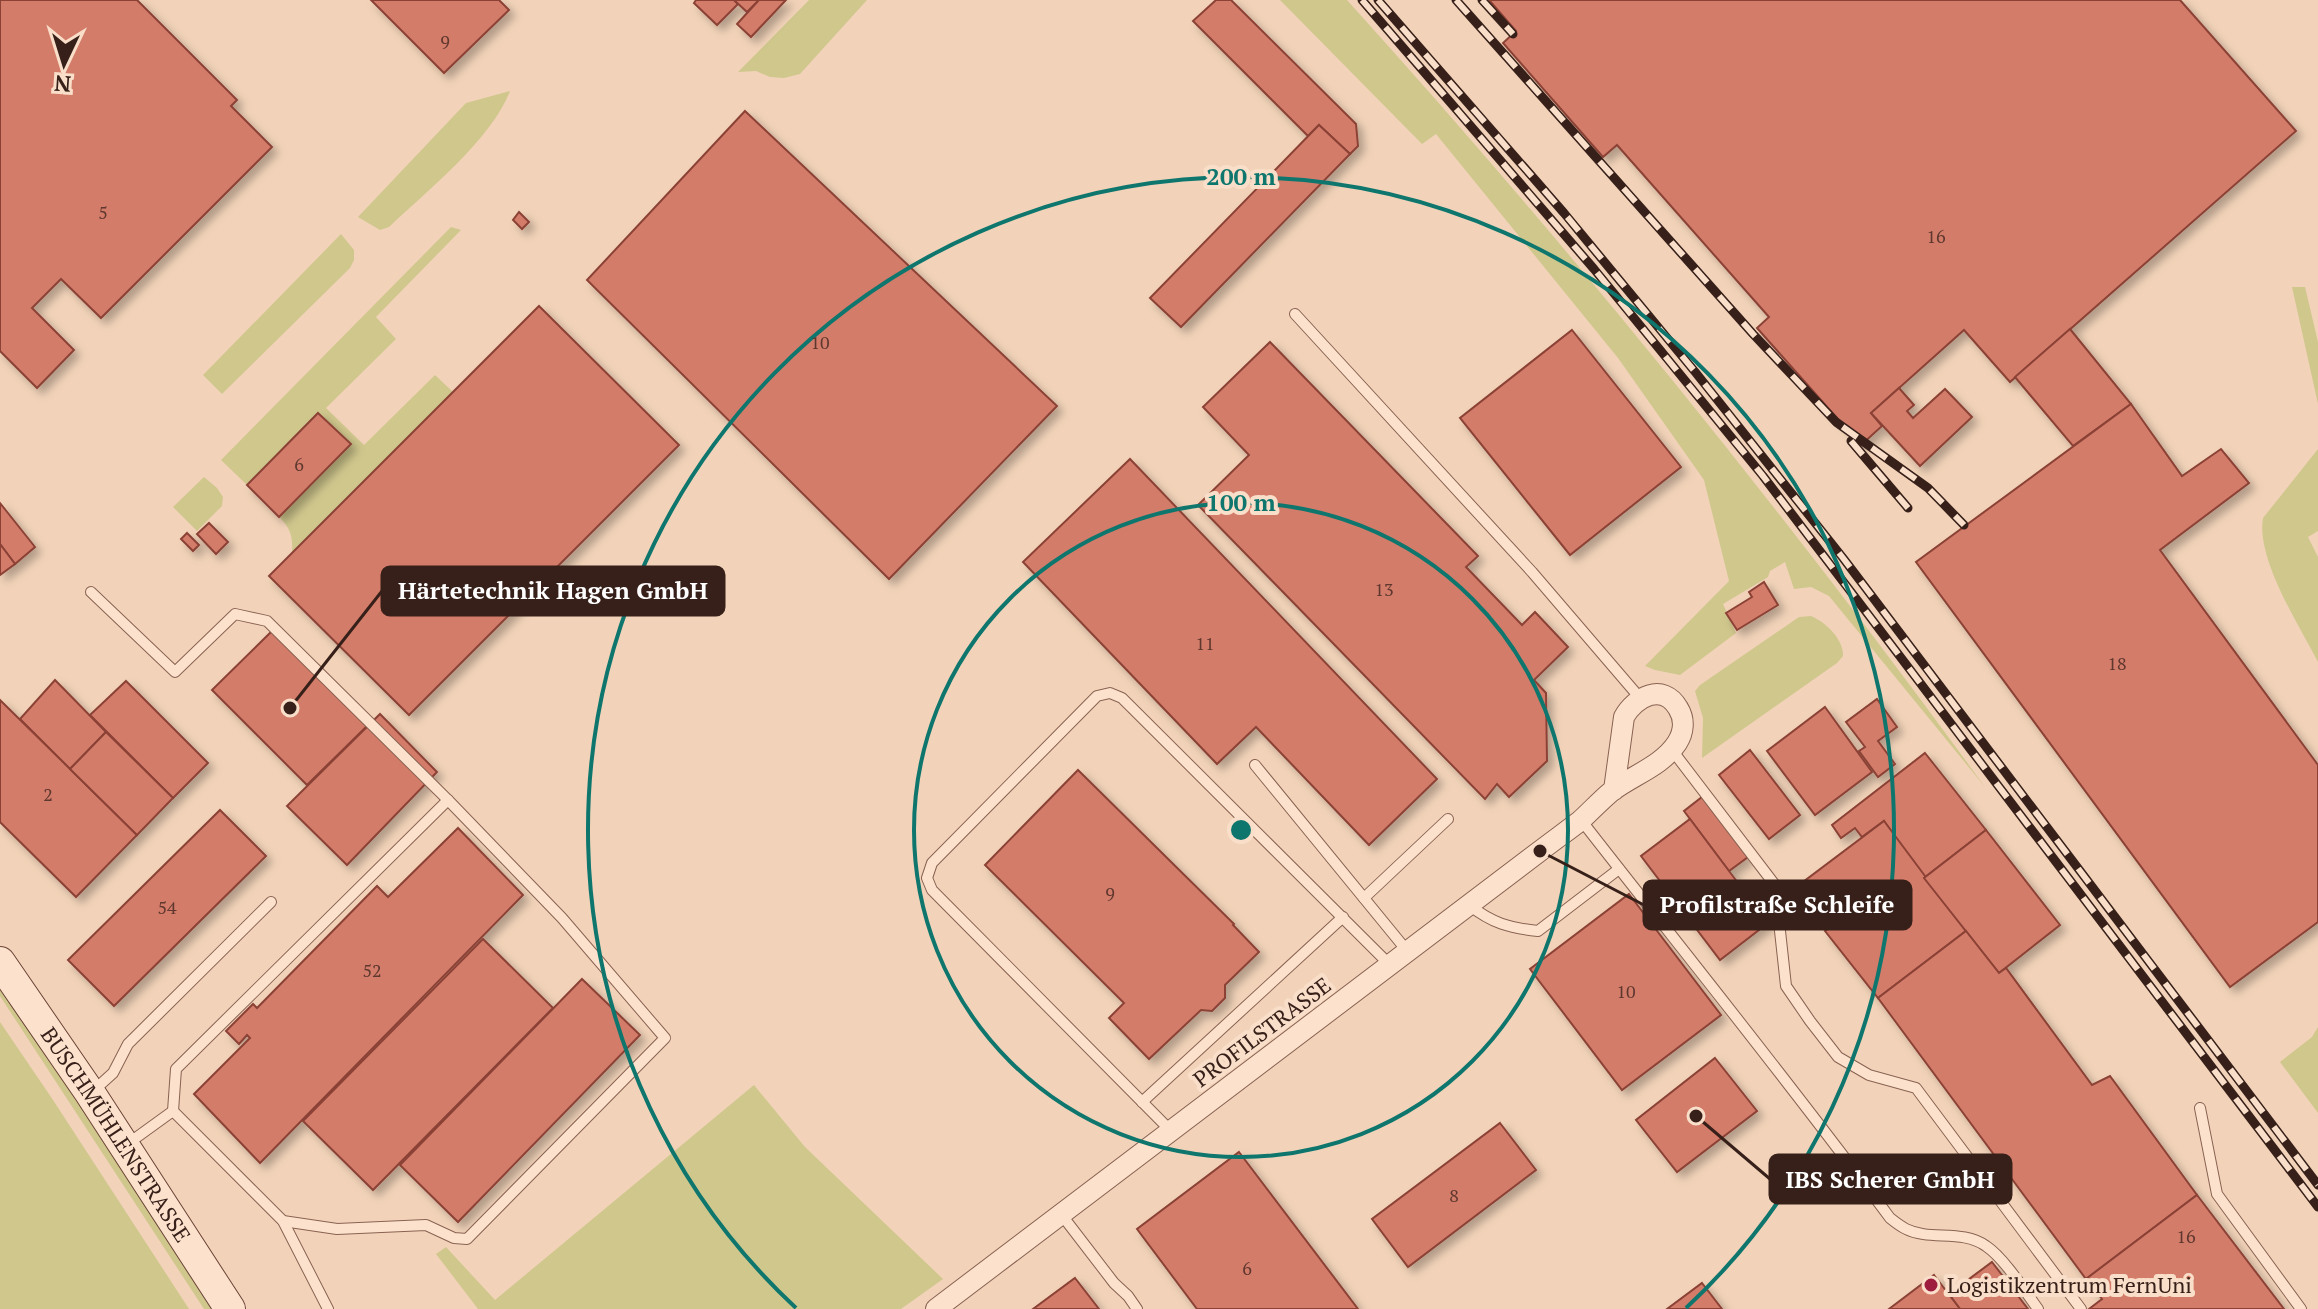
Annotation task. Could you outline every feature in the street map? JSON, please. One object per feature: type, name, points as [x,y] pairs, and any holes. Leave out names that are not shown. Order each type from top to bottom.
[{"type":"street","points":[[1614,790],[1624,717],[1629,707],[1640,698],[1659,695],[1671,699],[1678,707],[1683,730],[1672,750]]},
{"type":"street","name":"PROFILSTRASSE","points":[[936,1309],[1581,820],[1614,790],[1672,750]]},
{"type":"street","name":"BUSCHMÜHLENSTRASSE","points":[[0,962],[90,1093],[230,1309]]},
{"type":"lane","points":[[1295,314],[1532,572],[1640,698]]},
{"type":"lane","points":[[91,592],[175,672],[235,614],[267,621],[562,918],[665,1038],[467,1239],[454,1238],[426,1225],[337,1229],[283,1221]]},
{"type":"lane","points":[[1171,1131],[932,890],[927,878],[932,863],[1097,696],[1110,693],[1122,698],[1390,965]]},
{"type":"lane","points":[[1672,750],[1775,885],[1786,986],[1810,1021],[1838,1057],[1869,1075],[1916,1088],[2081,1309]]},
{"type":"lane","points":[[1255,765],[1408,952]]},
{"type":"lane","points":[[328,1309],[283,1221],[173,1111],[176,1069],[448,800]]},
{"type":"lane","points":[[1364,898],[1448,819]]},
{"type":"lane","points":[[1581,820],[1810,1110],[1890,1218],[1907,1230],[1958,1235],[1985,1245],[2038,1309]]},
{"type":"lane","points":[[1469,905],[1487,919],[1516,929],[1538,931],[1619,869]]},
{"type":"lane","points":[[90,1093],[113,1073],[128,1044],[271,902]]},
{"type":"lane","points":[[1142,1102],[1343,917]]},
{"type":"lane","points":[[2200,1108],[2217,1194],[2301,1309]]},
{"type":"lane","points":[[124,1146],[173,1111]]},
{"type":"lane","points":[[1061,1214],[1137,1309]]},
{"type":"shaded area","points":[[809,0],[867,0],[800,74],[784,78],[770,77],[756,71],[738,72]]},
{"type":"shaded area","points":[[1280,0],[1347,0],[1514,190],[1676,385],[1833,584],[1985,787],[1829,596],[1811,587],[1794,589],[1785,562],[1770,571],[1768,577],[1723,604],[1736,633],[1680,675],[1645,666],[1729,581],[1704,480],[1618,358],[1436,134],[1422,144]]},
{"type":"shaded area","points":[[510,91],[501,109],[473,146],[389,227],[380,230],[358,217],[466,103]]},
{"type":"shaded area","points":[[451,227],[461,230],[376,317],[396,339],[326,408],[364,445],[435,375],[453,392],[292,553],[290,534],[279,517],[350,444],[318,413],[247,485],[221,460]]},
{"type":"shaded area","points":[[341,234],[354,250],[350,268],[222,394],[203,375]]},
{"type":"shaded area","points":[[2292,287],[2305,287],[2318,342],[2318,404]]},
{"type":"shaded area","points":[[2318,449],[2318,531],[2308,537],[2318,557],[2318,662],[2272,572],[2266,553],[2263,518]]},
{"type":"shaded area","points":[[204,477],[223,497],[222,506],[197,531],[173,507]]},
{"type":"shaded area","points":[[1811,616],[1833,632],[1841,644],[1843,656],[1702,758],[1703,718],[1695,691],[1799,617]]},
{"type":"shaded area","points":[[0,982],[213,1309],[204,1309],[0,996]]},
{"type":"shaded area","points":[[0,1022],[53,1100],[189,1309],[0,1309]]},
{"type":"shaded area","points":[[2318,1027],[2318,1113],[2280,1062],[2312,1037]]},
{"type":"shaded area","points":[[754,1085],[805,1147],[943,1279],[901,1309],[478,1309],[436,1254],[446,1247],[495,1300]]},
{"type":"building","points":[[0,0],[137,0],[237,100],[231,106],[272,147],[101,318],[61,279],[32,308],[74,350],[37,388],[0,351]]},
{"type":"building","points":[[371,0],[499,0],[509,10],[444,73]]},
{"type":"building","points":[[696,0],[734,0],[738,4],[717,25],[694,3]]},
{"type":"building","points":[[734,0],[759,0],[747,12]]},
{"type":"building","points":[[759,0],[786,0],[751,37],[737,24]]},
{"type":"building","points":[[1216,0],[1231,0],[1356,124],[1358,146],[1350,154],[1319,125],[1308,136],[1193,21]]},
{"type":"building","points":[[1489,0],[2180,0],[2296,131],[2010,382],[1964,330],[1871,413],[1882,426],[1861,445],[1757,328],[1769,317],[1617,145],[1603,157],[1503,43],[1516,31]]},
{"type":"building","points":[[745,111],[1057,406],[889,579],[587,280]]},
{"type":"building","points":[[1319,125],[1350,154],[1181,327],[1150,298]]},
{"type":"building","points":[[519,212],[529,222],[522,229],[513,220]]},
{"type":"building","points":[[539,306],[679,445],[409,715],[269,576]]},
{"type":"building","points":[[2070,329],[2131,404],[2073,446],[2015,377]]},
{"type":"building","points":[[1572,330],[1681,467],[1570,555],[1460,418]]},
{"type":"building","points":[[1270,342],[1478,556],[1466,567],[1522,625],[1535,612],[1568,647],[1534,680],[1546,693],[1547,761],[1509,797],[1497,784],[1485,799],[1198,505],[1249,455],[1203,407]]},
{"type":"building","points":[[1899,388],[1914,405],[1907,411],[1913,418],[1945,389],[1972,417],[1920,466],[1871,413]]},
{"type":"building","points":[[2131,404],[2182,476],[2221,449],[2249,483],[2160,550],[2318,765],[2318,922],[2230,987],[1916,562]]},
{"type":"building","points":[[318,413],[351,444],[279,517],[247,485]]},
{"type":"building","points":[[1130,459],[1437,779],[1369,845],[1256,727],[1217,764],[1023,562]]},
{"type":"building","points":[[0,503],[35,547],[15,564],[0,544]]},
{"type":"building","points":[[209,523],[228,542],[216,554],[197,534]]},
{"type":"building","points":[[187,533],[199,545],[193,551],[181,539]]},
{"type":"building","points":[[0,544],[15,564],[0,575]]},
{"type":"building","points":[[1764,582],[1778,605],[1737,630],[1726,613],[1752,597],[1749,592]]},
{"type":"building","points":[[272,631],[367,726],[307,785],[212,690]]},
{"type":"building","points":[[55,680],[106,732],[70,769],[20,719]]},
{"type":"building","points":[[126,681],[208,763],[173,798],[90,715]]},
{"type":"building","points":[[1877,699],[1897,727],[1878,741],[1895,764],[1878,777],[1859,751],[1865,747],[1846,722]]},
{"type":"building","points":[[0,700],[137,835],[76,897],[0,822]]},
{"type":"building","points":[[1825,707],[1872,772],[1815,815],[1767,751]]},
{"type":"building","points":[[380,714],[437,772],[347,865],[287,806]]},
{"type":"building","points":[[106,732],[173,798],[137,835],[70,769]]},
{"type":"building","points":[[1750,750],[1800,815],[1769,839],[1719,775]]},
{"type":"building","points":[[1925,753],[1986,830],[1924,878],[1884,821],[1862,837],[1855,828],[1841,838],[1832,825]]},
{"type":"building","points":[[1078,770],[1259,952],[1225,985],[1225,998],[1212,1011],[1201,1010],[1149,1059],[1109,1018],[1124,1003],[985,865]]},
{"type":"building","points":[[1702,797],[1748,857],[1729,871],[1684,811]]},
{"type":"building","points":[[220,810],[266,856],[114,1006],[68,960]]},
{"type":"building","points":[[1690,819],[1768,923],[1720,960],[1641,856]]},
{"type":"building","points":[[1884,821],[1966,931],[1878,998],[1825,931],[1837,923],[1803,882]]},
{"type":"building","points":[[458,828],[523,895],[260,1163],[194,1094],[250,1038],[247,1035],[239,1044],[226,1031],[253,1004],[257,1008],[377,886],[388,897]]},
{"type":"building","points":[[1986,830],[2060,925],[1999,973],[1924,878]]},
{"type":"building","points":[[1629,894],[1721,1015],[1622,1090],[1530,969]]},
{"type":"building","points":[[1966,931],[1999,973],[2006,968],[2092,1085],[2110,1076],[2197,1195],[2086,1279],[1878,998]]},
{"type":"building","points":[[483,939],[553,1008],[373,1190],[303,1121]]},
{"type":"building","points":[[582,979],[640,1035],[458,1222],[400,1165]]},
{"type":"building","points":[[1715,1058],[1757,1111],[1677,1172],[1636,1120]]},
{"type":"building","points":[[1500,1123],[1536,1170],[1408,1267],[1372,1219]]},
{"type":"building","points":[[1239,1152],[1358,1309],[1197,1309],[1137,1229]]},
{"type":"building","points":[[2197,1195],[2284,1309],[2089,1309],[2102,1299],[2086,1279]]},
{"type":"building","points":[[1992,1262],[2028,1309],[1960,1309],[1949,1294]]},
{"type":"building","name":"Logistikzentrum FernUni","points":[[1934,1275],[1960,1309],[1889,1309]]},
{"type":"building","points":[[1075,1278],[1099,1309],[1033,1309]]},
{"type":"building","points":[[1702,1283],[1722,1309],[1667,1309]]},
{"type":"railway","points":[[1362,0],[1594,269],[1763,476],[2318,1207]]},
{"type":"railway","points":[[1378,0],[1564,213],[1843,558],[2318,1185]]},
{"type":"railway","points":[[1456,0],[1753,334],[1836,422],[1928,488],[1964,525]]},
{"type":"railway","points":[[1482,0],[1513,34]]},
{"type":"railway","points":[[1851,441],[1908,508]]},
{"type":"place","name":"Härtetechnik Hagen GmbH","points":[[290,708]]},
{"type":"place","name":"Profilstraße Schleife","points":[[1540,851]]},
{"type":"place","name":"IBS Scherer GmbH","points":[[1696,1116]]},
{"type":"place","name":"Logistikzentrum FernUni","points":[[1931,1285]]}]
